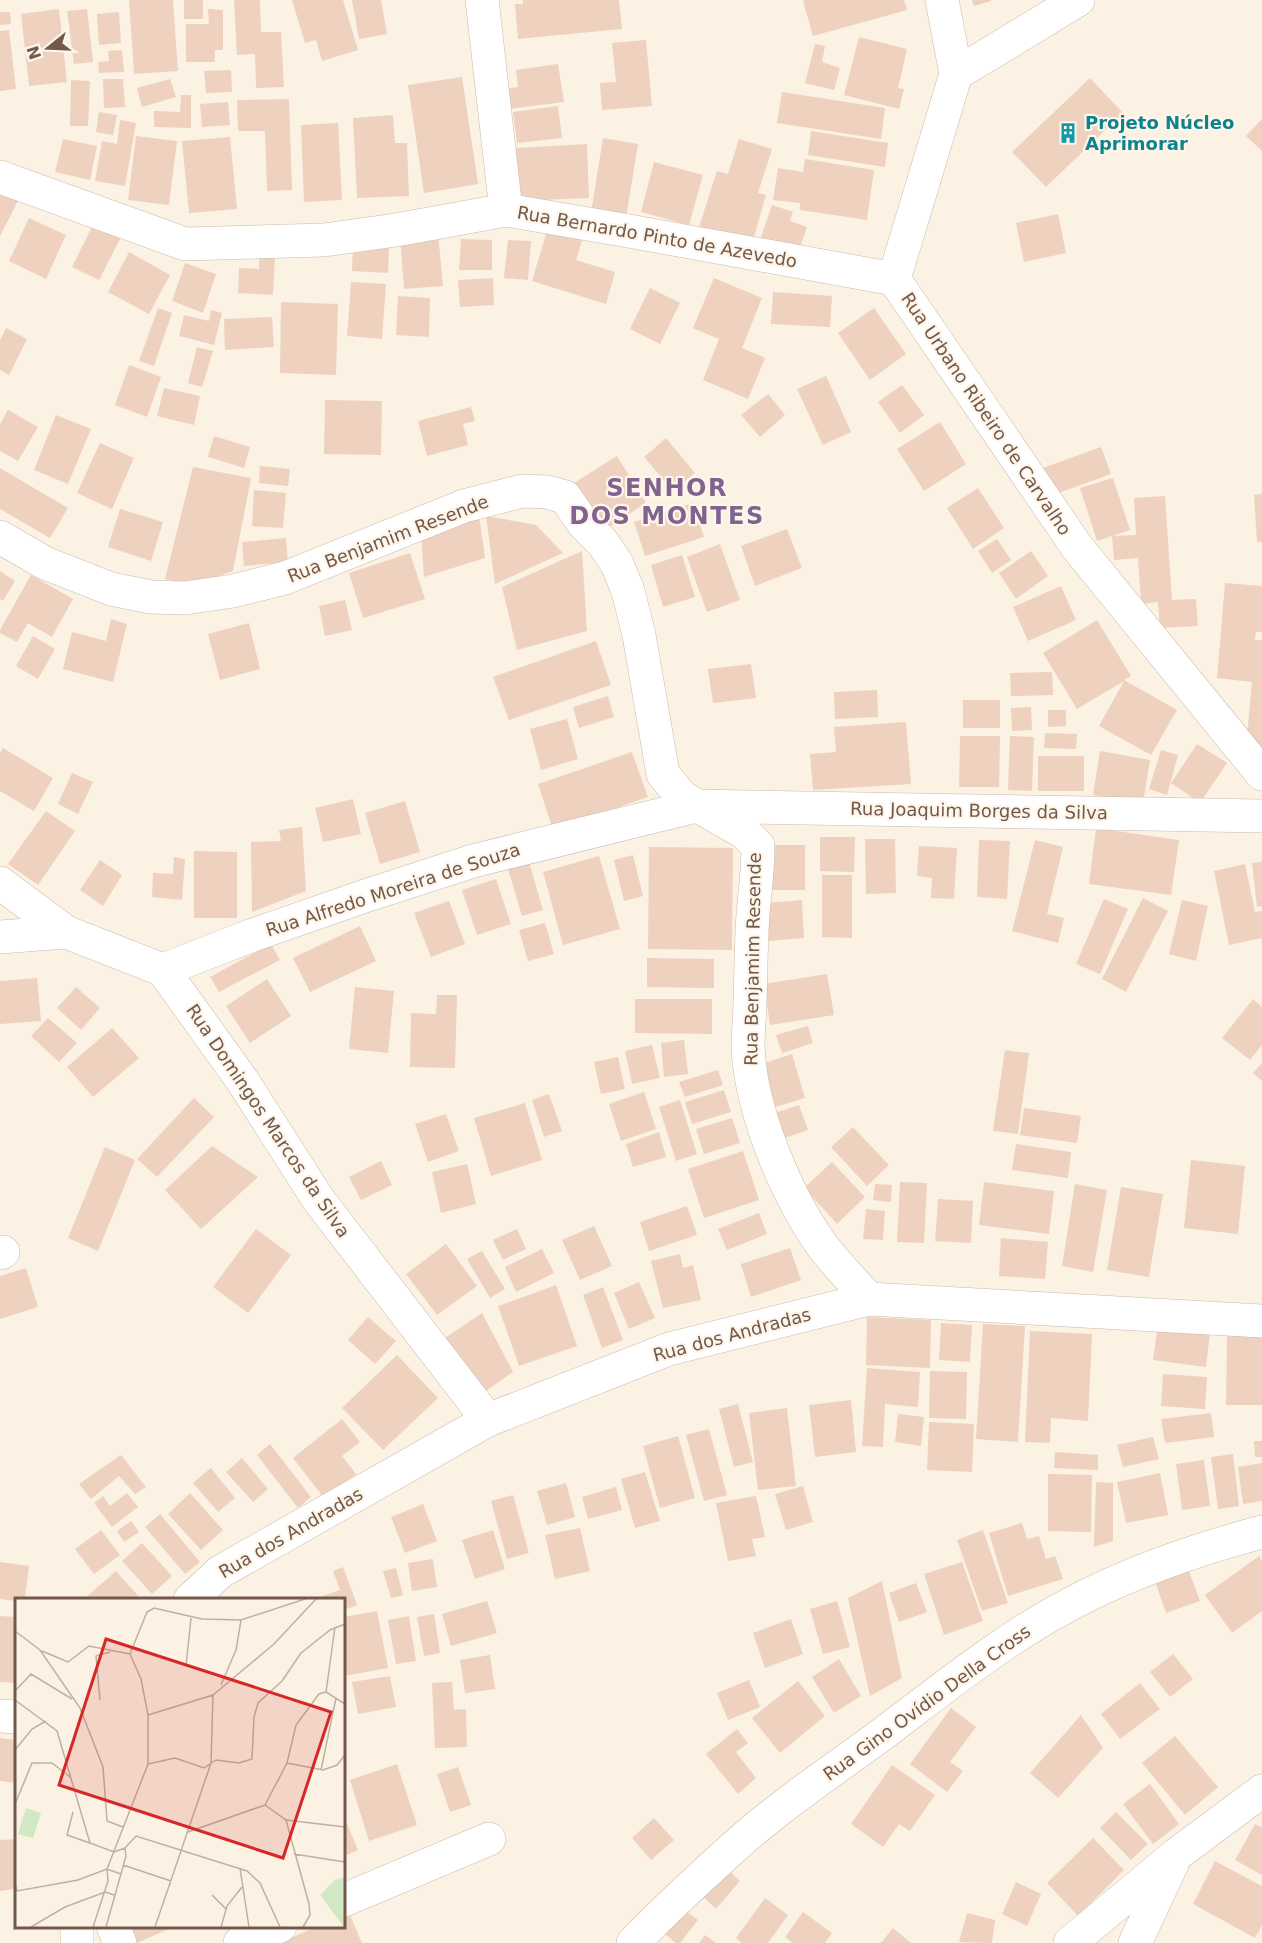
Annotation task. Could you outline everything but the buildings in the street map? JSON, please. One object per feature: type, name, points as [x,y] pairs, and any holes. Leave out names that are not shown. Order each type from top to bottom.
[{"type":"street","points":[[482,0],[506,210]]},
{"type":"street","name":"Rua Urbano Ribeiro de Carvalho","points":[[942,0],[956,74],[894,279],[1077,547],[1262,774]]},
{"type":"street","points":[[956,74],[1078,0]]},
{"type":"street","name":"Rua Bernardo Pinto de Azevedo","points":[[0,177],[185,244],[324,240],[396,230],[506,210],[894,279]]},
{"type":"street","name":"Rua Benjamim Resende","points":[[0,537],[45,562],[111,589],[151,597],[185,598],[233,591],[285,578],[464,506],[522,491],[547,492],[565,497],[583,523],[603,543],[617,564],[628,591],[639,635],[663,774],[682,797],[745,833],[758,846],[752,926],[748,1045],[750,1072],[762,1123],[802,1212],[821,1244],[869,1299]]},
{"type":"street","name":"Rua Joaquim Borges da Silva","points":[[696,806],[1262,816]]},
{"type":"street","name":"Rua Alfredo Moreira de Souza","points":[[163,970],[354,899],[473,861],[696,806]]},
{"type":"street","points":[[0,883],[66,932],[163,970]]},
{"type":"street","points":[[0,937],[66,932]]},
{"type":"street","name":"Rua Domingos Marcos da Silva","points":[[163,970],[242,1080],[318,1199],[488,1420]]},
{"type":"street","name":"Rua dos Andradas","points":[[191,1598],[220,1572],[488,1420],[669,1349],[869,1299],[1262,1321]]},
{"type":"street","name":"Rua Gino Ovídio Della Cross","points":[[633,1943],[752,1833],[1007,1641],[1062,1608],[1127,1576],[1196,1550],[1262,1532]]},
{"type":"street","points":[[0,1716],[15,1717]]},
{"type":"street","points":[[1070,1943],[1177,1854],[1262,1791]]},
{"type":"street","points":[[345,1900],[489,1839]]},
{"type":"street","points":[[1135,1943],[1177,1854]]},
{"type":"street","points":[[76,1943],[77,1928]]},
{"type":"street","points":[[114,1928],[120,1943]]},
{"type":"street","points":[[240,1943],[275,1928]]},
{"type":"place","name":"Projeto Núcleo Aprimorar","points":[[1068,133]]},
{"type":"district","name":"SENHOR DOS MONTES","points":[[667,502]]}]
